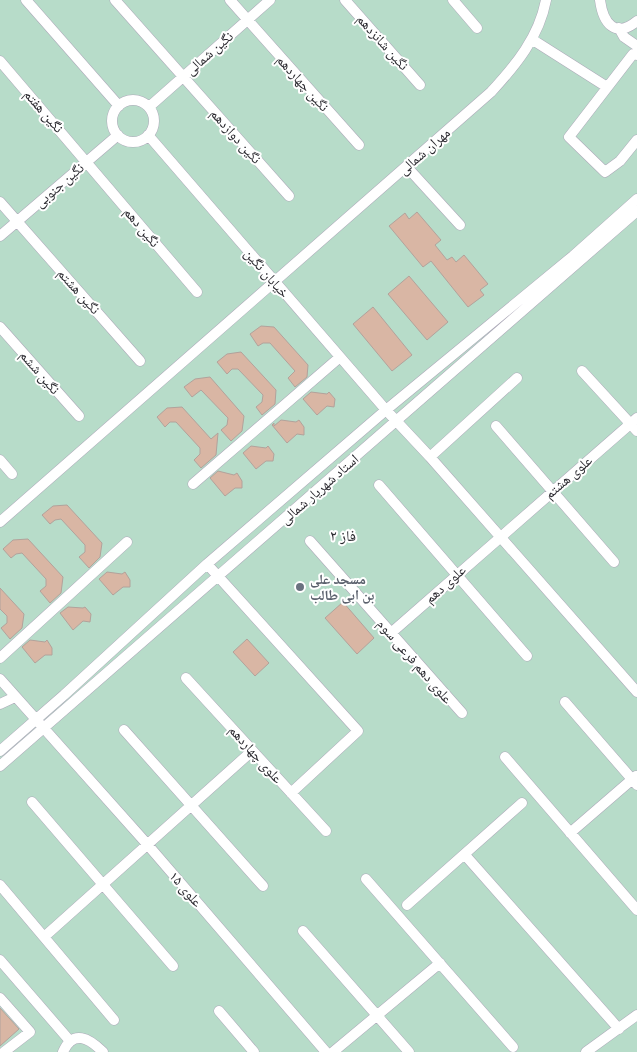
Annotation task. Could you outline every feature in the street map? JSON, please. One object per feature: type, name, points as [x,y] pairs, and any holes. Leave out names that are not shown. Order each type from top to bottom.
[{"type":"street","points":[[26,0],[118,106]]},
{"type":"street","name":"نگین دوازدهم","points":[[115,0],[289,196]]},
{"type":"street","name":"نگین چهاردهم","points":[[230,0],[360,145]]},
{"type":"street","name":"نگین شمالی","points":[[149,107],[270,0]]},
{"type":"street","name":"نگین شانزدهم","points":[[345,0],[420,85]]},
{"type":"street","points":[[453,0],[477,28]]},
{"type":"street","name":"مهران شمالی","points":[[0,522],[491,92],[515,66],[533,40],[546,0]]},
{"type":"street","points":[[600,0],[602,14],[609,26],[626,28],[637,21]]},
{"type":"street","points":[[618,28],[624,37],[637,46]]},
{"type":"street","points":[[533,40],[607,87]]},
{"type":"street","points":[[637,55],[633,54],[569,137],[605,172],[620,160],[637,140]]},
{"type":"street","name":"نگین هفتم","points":[[0,62],[87,161]]},
{"type":"street","points":[[137,100],[149,107],[154,118],[152,130],[148,135],[133,141],[118,135],[114,130],[113,117],[118,106],[124,102],[137,100]]},
{"type":"street","name":"نگین جنوبی","points":[[0,236],[118,135]]},
{"type":"street","name":"خیابان نگین","points":[[148,135],[386,410],[637,692]]},
{"type":"street","name":"نگین دهم","points":[[87,161],[197,292]]},
{"type":"street","points":[[407,167],[460,225]]},
{"type":"street","name":"استاد شهریار شمالی","points":[[0,751],[207,564],[386,410],[573,256],[637,199]]},
{"type":"street","name":"نگین هشتم","points":[[0,202],[140,361]]},
{"type":"street","name":"استاد شهریار شمالی","points":[[0,766],[637,211]]},
{"type":"street","name":"نگین ششم","points":[[0,327],[79,416]]},
{"type":"street","points":[[193,484],[340,357]]},
{"type":"street","points":[[582,371],[635,425]]},
{"type":"street","points":[[430,458],[517,378]]},
{"type":"street","name":"علوی هشتم","points":[[500,536],[552,491],[635,425]]},
{"type":"street","points":[[496,426],[614,562]]},
{"type":"street","points":[[0,460],[12,474]]},
{"type":"street","points":[[379,485],[527,656]]},
{"type":"street","name":"علوی دهم","points":[[391,633],[500,536]]},
{"type":"street","name":"علوی دهم فرعی سوم","points":[[310,541],[462,713]]},
{"type":"street","points":[[0,658],[127,542]]},
{"type":"street","points":[[207,564],[358,731],[291,793]]},
{"type":"street","name":"علوی چهاردهم","points":[[186,678],[326,831]]},
{"type":"street","name":"علوی ۱۵","points":[[0,679],[14,697],[147,844],[326,1052]]},
{"type":"street","points":[[0,704],[14,697]]},
{"type":"street","points":[[565,702],[635,780],[570,833]]},
{"type":"street","points":[[124,730],[263,886]]},
{"type":"street","points":[[44,937],[252,751]]},
{"type":"street","points":[[505,757],[637,910]]},
{"type":"street","points":[[32,802],[173,966]]},
{"type":"street","points":[[407,905],[522,803]]},
{"type":"street","points":[[465,855],[619,1029]]},
{"type":"street","points":[[366,879],[513,1047]]},
{"type":"street","points":[[0,884],[114,1020]]},
{"type":"street","points":[[303,930],[409,1052]]},
{"type":"street","points":[[0,960],[70,1041]]},
{"type":"street","points":[[333,1052],[440,963]]},
{"type":"street","points":[[0,998],[30,1032],[4,1052]]},
{"type":"street","points":[[219,1010],[254,1052]]},
{"type":"street","points":[[586,1052],[637,1015]]},
{"type":"street","points":[[63,1052],[70,1041],[79,1037],[90,1040],[103,1052]]},
{"type":"green space","points":[[0,0],[637,0],[637,1052],[0,1052]]},
{"type":"building","points":[[417,212],[441,240],[435,245],[447,260],[452,257],[456,262],[464,255],[488,284],[480,290],[484,295],[468,307],[431,261],[423,267],[389,226],[405,213],[409,219]]},
{"type":"building","points":[[409,276],[448,322],[427,340],[388,294]]},
{"type":"building","points":[[373,307],[412,355],[392,371],[353,324]]},
{"type":"building","points":[[261,326],[274,327],[308,365],[307,377],[295,387],[288,378],[295,371],[270,343],[263,343],[258,346],[250,334]]},
{"type":"building","points":[[241,352],[276,390],[275,404],[262,415],[256,407],[262,402],[263,395],[238,369],[232,369],[227,374],[217,362],[227,354]]},
{"type":"building","points":[[210,377],[244,416],[242,431],[231,441],[221,430],[227,425],[228,418],[201,390],[192,397],[184,387],[195,379]]},
{"type":"building","points":[[311,392],[327,394],[329,392],[335,399],[334,407],[327,406],[317,415],[303,399]]},
{"type":"building","points":[[182,407],[211,439],[218,433],[216,455],[201,468],[194,460],[200,454],[200,448],[176,422],[170,422],[165,427],[157,417],[167,408]]},
{"type":"building","points":[[281,420],[296,422],[299,420],[304,427],[304,435],[297,434],[287,443],[272,425],[274,423],[274,426]]},
{"type":"building","points":[[251,446],[266,448],[268,446],[274,454],[273,461],[266,461],[256,469],[243,453]]},
{"type":"building","points":[[218,471],[234,475],[237,473],[242,481],[242,488],[235,488],[225,496],[210,478]]},
{"type":"building","points":[[67,505],[102,543],[100,557],[89,568],[79,557],[85,552],[85,545],[61,519],[55,520],[50,524],[42,515],[53,506]]},
{"type":"building","points":[[28,539],[63,577],[61,593],[50,603],[40,591],[46,586],[46,579],[22,553],[16,554],[11,558],[3,549],[13,540]]},
{"type":"building","points":[[107,572],[122,574],[125,572],[130,580],[130,587],[123,587],[113,595],[99,579]]},
{"type":"building","points":[[0,588],[24,614],[22,628],[10,639],[1,628],[7,623],[7,616],[0,609]]},
{"type":"building","points":[[343,602],[374,638],[357,654],[325,618]]},
{"type":"building","points":[[68,607],[85,607],[91,614],[90,622],[83,621],[73,630],[60,613]]},
{"type":"building","points":[[247,639],[269,663],[255,676],[233,652]]},
{"type":"building","points":[[30,640],[45,642],[47,640],[52,648],[52,655],[45,655],[35,663],[22,647]]},
{"type":"building","points":[[0,1008],[19,1029],[0,1046]]},
{"type":"place","name":"مسجد علی بن ابی طالب","points":[[300,587]]},
{"type":"district","name":"فاز ۲","points":[[343,536]]}]
